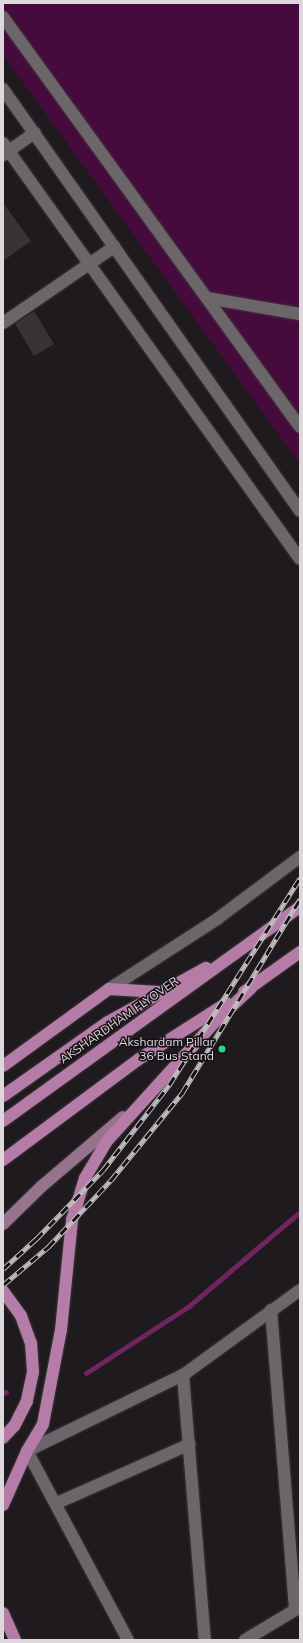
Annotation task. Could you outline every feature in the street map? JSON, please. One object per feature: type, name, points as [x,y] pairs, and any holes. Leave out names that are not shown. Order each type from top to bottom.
[{"type":"highway","points":[[3,1096],[108,1022],[159,992],[253,944],[300,907]]},
{"type":"highway","name":"AKSHARDHAM FLYOVER","points":[[3,1121],[127,1030],[253,944]]},
{"type":"highway","points":[[3,1160],[139,1059],[251,988],[300,952]]},
{"type":"highway","points":[[3,1505],[27,1451],[43,1424],[52,1386],[61,1330],[72,1220],[85,1178],[106,1141],[216,1021],[251,988]]},
{"type":"highway","points":[[3,1066],[109,989],[159,992]]},
{"type":"highway","points":[[3,1291],[21,1316],[31,1343],[33,1372],[27,1401],[14,1426],[3,1438]]},
{"type":"highway","points":[[3,1613],[15,1640]]},
{"type":"highway","points":[[3,1637],[7,1640]]},
{"type":"main road","points":[[3,1224],[42,1186],[146,1098]]},
{"type":"street","points":[[3,17],[207,298],[296,412],[300,427]]},
{"type":"street","points":[[3,88],[300,511]]},
{"type":"street","points":[[35,133],[5,150],[300,560]]},
{"type":"street","points":[[3,323],[114,247]]},
{"type":"street","points":[[207,298],[300,314]]},
{"type":"street","points":[[109,989],[217,919],[300,857]]},
{"type":"street","points":[[128,1640],[57,1503],[27,1451],[183,1375],[300,1290]]},
{"type":"street","points":[[245,1640],[297,1608],[271,1310]]},
{"type":"street","points":[[183,1375],[190,1444],[205,1640]]},
{"type":"street","points":[[57,1503],[190,1444]]},
{"type":"shaded area","points":[[3,3],[300,3],[300,464],[3,55]]},
{"type":"building","points":[[3,203],[31,241],[3,261]]},
{"type":"building","points":[[34,311],[54,344],[34,356],[15,324]]},
{"type":"waterway","points":[[86,1373],[189,1306],[300,1212]]},
{"type":"railway","points":[[3,1269],[36,1239],[103,1170],[169,1085],[300,878]]},
{"type":"railway","points":[[3,1285],[48,1247],[111,1180],[182,1093],[300,899]]},
{"type":"place","name":"Akshardam Pillar 36 Bus Stand","points":[[222,1049]]}]
